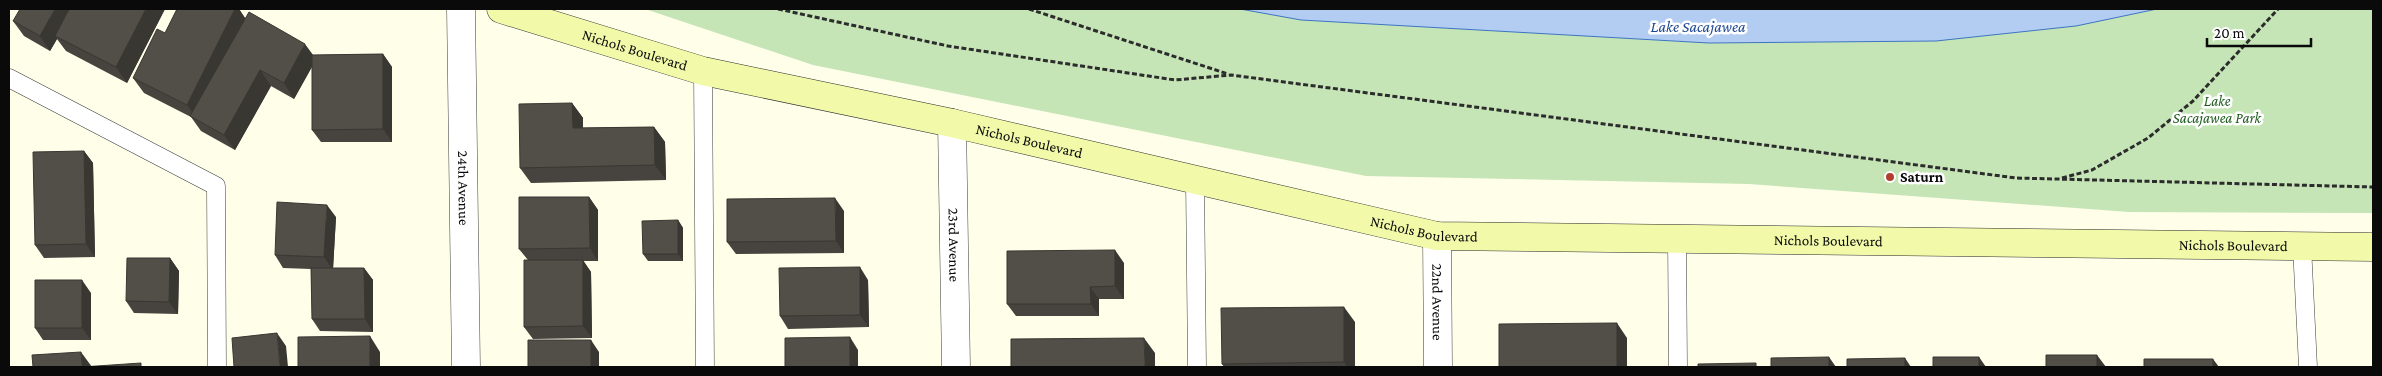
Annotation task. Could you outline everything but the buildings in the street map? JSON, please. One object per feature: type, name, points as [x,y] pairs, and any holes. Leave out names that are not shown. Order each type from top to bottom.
[{"type":"main road","name":"Nichols Boulevard","points":[[500,9],[703,71],[952,123],[1437,236],[2373,247]]},
{"type":"street","name":"24th Avenue","points":[[461,9],[466,367]]},
{"type":"street","name":"23rd Avenue","points":[[952,123],[956,367]]},
{"type":"street","name":"22nd Avenue","points":[[1437,236],[1438,367]]},
{"type":"lane","points":[[703,71],[705,367]]},
{"type":"lane","points":[[9,78],[216,186],[217,367]]},
{"type":"lane","points":[[1195,180],[1197,367]]},
{"type":"lane","points":[[1677,239],[1678,367]]},
{"type":"lane","points":[[2302,246],[2308,367]]},
{"type":"path","points":[[778,9],[948,46],[1175,80],[1231,75]]},
{"type":"path","points":[[1028,9],[1231,75],[2016,178],[2373,187]]},
{"type":"path","points":[[2056,179],[2092,170],[2148,138],[2194,101],[2278,9]]},
{"type":"green space","name":"Lake Sacajawea Park","points":[[645,9],[2373,9],[2373,213],[2129,212],[1749,184],[1366,176],[813,65]]},
{"type":"water","name":"Lake Sacajawea","points":[[1240,9],[2157,9],[2076,26],[1936,41],[1709,43],[1301,20]]},
{"type":"place","name":"Saturn","points":[[1890,177]]}]
